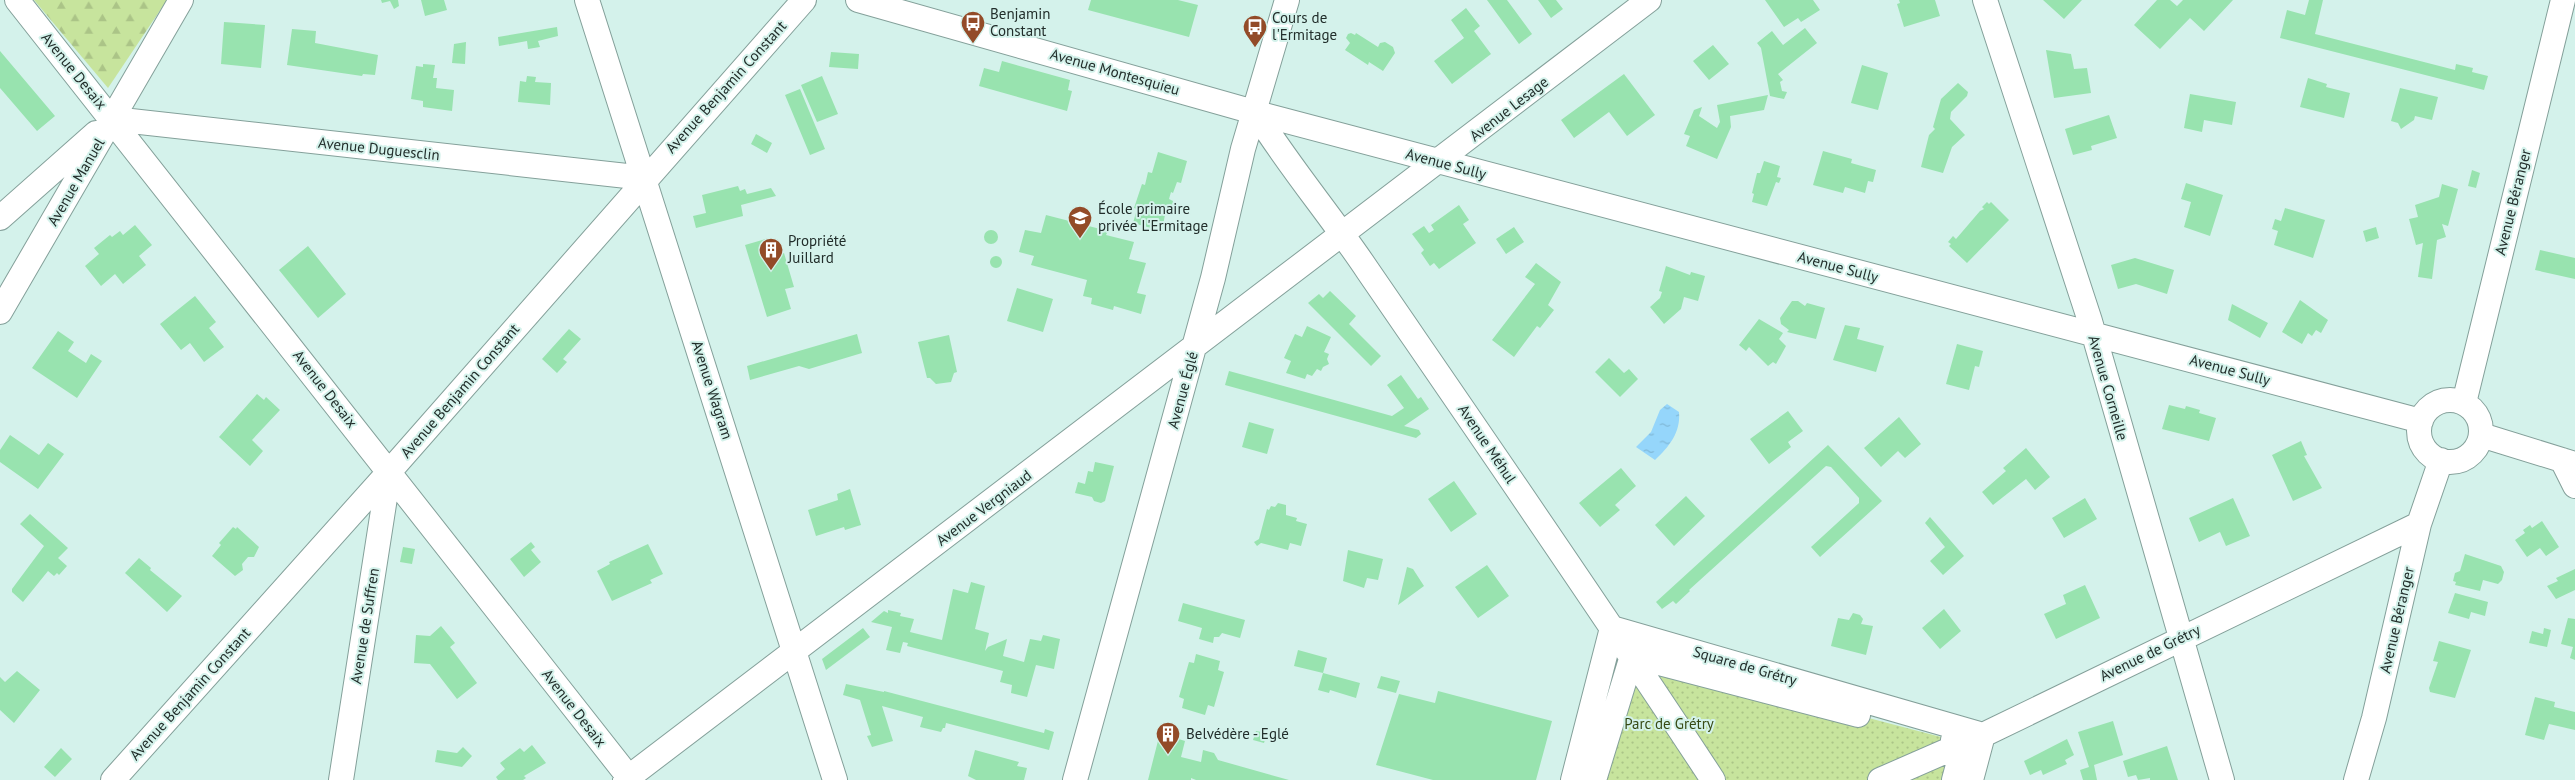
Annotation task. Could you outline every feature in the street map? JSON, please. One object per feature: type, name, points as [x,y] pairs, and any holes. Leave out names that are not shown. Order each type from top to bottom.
[{"type":"street","name":"Avenue Desaix","points":[[18,0],[628,779]]},
{"type":"street","name":"Avenue Manuel","points":[[0,312],[181,0]]},
{"type":"street","name":"Avenue Wagram","points":[[587,0],[835,780]]},
{"type":"street","name":"Avenue Benjamin Constant","points":[[113,780],[389,472],[645,178],[804,0]]},
{"type":"street","name":"Avenue Montesquieu","points":[[858,0],[1255,112]]},
{"type":"street","name":"Avenue Églé","points":[[1075,780],[1195,346],[1243,149],[1287,0]]},
{"type":"street","name":"Avenue Lesage","points":[[1343,234],[1649,0]]},
{"type":"street","name":"Avenue Corneille","points":[[1985,0],[2092,334],[2222,780]]},
{"type":"street","name":"Avenue Béranger","points":[[2464,403],[2563,0]]},
{"type":"street","name":"Avenue Sully","points":[[1255,112],[2421,421]]},
{"type":"street","name":"Avenue Méhul","points":[[1255,112],[1278,149],[1343,234],[1632,656],[1713,780]]},
{"type":"street","name":"Avenue Duguesclin","points":[[113,119],[645,178]]},
{"type":"street","points":[[0,218],[113,119]]},
{"type":"street","name":"Avenue Vergniaud","points":[[628,779],[1343,234]]},
{"type":"street","points":[[2449,400],[2464,403],[2478,416],[2481,435],[2474,452],[2467,457],[2449,462],[2432,456],[2421,440],[2421,421],[2434,404],[2449,400]]},
{"type":"street","points":[[2481,435],[2571,459],[2575,486]]},
{"type":"street","name":"Avenue Béranger","points":[[2356,780],[2374,718],[2419,524],[2440,460]]},
{"type":"street","name":"Avenue de Suffren","points":[[341,780],[389,472]]},
{"type":"street","name":"Avenue de Grétry","points":[[1880,780],[1973,739],[2419,524]]},
{"type":"street","points":[[1573,780],[1612,628]]},
{"type":"street","name":"Square de Grétry","points":[[1612,628],[1973,739]]},
{"type":"street","points":[[1594,780],[1632,656]]},
{"type":"street","name":"Square de Grétry","points":[[1632,656],[1973,739]]},
{"type":"street","points":[[1954,780],[1973,739]]},
{"type":"street","points":[[1971,780],[1973,739]]},
{"type":"green space","points":[[34,0],[167,0],[108,88]]},
{"type":"green space","name":"Parc de Grétry","points":[[1632,656],[1964,743],[1954,780],[1594,780]]},
{"type":"water","points":[[1667,404],[1679,412],[1678,426],[1673,439],[1655,460],[1636,447],[1651,432],[1660,410]]},
{"type":"building","points":[[381,0],[398,0],[399,6],[394,9],[390,1],[382,3]]},
{"type":"building","points":[[421,0],[444,0],[447,10],[425,16]]},
{"type":"building","points":[[1091,0],[1178,0],[1198,5],[1189,37],[1088,10]]},
{"type":"building","points":[[1487,0],[1507,0],[1532,34],[1519,44]]},
{"type":"building","points":[[1538,0],[1556,0],[1563,9],[1551,18]]},
{"type":"building","points":[[1765,0],[1813,0],[1820,10],[1801,22],[1798,18],[1784,27]]},
{"type":"building","points":[[1899,0],[1935,0],[1940,16],[1904,27],[1897,4],[1900,3]]},
{"type":"building","points":[[2043,0],[2082,0],[2064,19]]},
{"type":"building","points":[[2157,0],[2170,0],[2177,6],[2183,0],[2233,0],[2204,31],[2190,18],[2160,49],[2134,25]]},
{"type":"building","points":[[2309,0],[2323,0],[2315,34],[2455,70],[2456,64],[2473,68],[2472,72],[2488,76],[2484,90],[2280,38],[2287,10],[2305,15]]},
{"type":"building","points":[[1466,8],[1480,26],[1474,31],[1491,54],[1452,84],[1434,61],[1464,38],[1451,20]]},
{"type":"building","points":[[224,22],[265,25],[261,68],[221,64]]},
{"type":"building","points":[[557,27],[558,36],[538,41],[540,47],[528,49],[527,41],[499,46],[498,37]]},
{"type":"building","points":[[1805,28],[1817,43],[1778,74],[1783,80],[1780,82],[1782,91],[1787,92],[1784,99],[1770,96],[1761,48],[1757,43],[1772,31],[1783,45]]},
{"type":"building","points":[[292,29],[316,31],[315,43],[378,55],[375,75],[363,74],[362,76],[287,65]]},
{"type":"building","points":[[1351,33],[1355,35],[1356,33],[1378,47],[1380,43],[1385,42],[1393,47],[1395,53],[1383,71],[1369,62],[1368,65],[1345,50],[1350,43],[1346,38]]},
{"type":"building","points":[[466,42],[465,64],[452,63],[454,44]]},
{"type":"building","points":[[1713,45],[1729,64],[1709,80],[1693,61]]},
{"type":"building","points":[[2046,50],[2071,54],[2074,69],[2087,68],[2091,93],[2054,98]]},
{"type":"building","points":[[0,51],[55,116],[37,131],[0,88]]},
{"type":"building","points":[[831,52],[859,54],[858,69],[829,67]]},
{"type":"building","points":[[1002,61],[1070,80],[1068,90],[1072,91],[1067,111],[979,86],[984,68],[999,72]]},
{"type":"building","points":[[423,64],[435,65],[433,78],[437,78],[436,88],[454,90],[452,111],[423,107],[423,101],[411,99],[416,66],[423,67]]},
{"type":"building","points":[[1862,65],[1888,73],[1878,110],[1851,103]]},
{"type":"building","points":[[1624,74],[1655,115],[1627,136],[1609,112],[1574,138],[1561,120]]},
{"type":"building","points":[[527,76],[536,77],[535,82],[551,83],[550,105],[518,102],[520,81],[526,82]]},
{"type":"building","points":[[822,76],[838,114],[817,122],[801,85]]},
{"type":"building","points":[[2308,78],[2327,84],[2326,87],[2350,93],[2344,118],[2300,107]]},
{"type":"building","points":[[1958,83],[1968,92],[1967,96],[1951,112],[1950,119],[1965,135],[1952,147],[1943,173],[1921,167],[1929,135],[1935,129],[1933,127],[1941,99]]},
{"type":"building","points":[[2400,88],[2438,97],[2432,120],[2415,116],[2414,120],[2401,129],[2398,123],[2391,121]]},
{"type":"building","points":[[800,89],[825,149],[810,155],[785,95]]},
{"type":"building","points":[[2190,94],[2236,102],[2232,125],[2204,120],[2202,132],[2184,128]]},
{"type":"building","points":[[1768,95],[1764,110],[1730,116],[1731,127],[1717,159],[1686,146],[1690,136],[1684,134],[1694,110],[1702,107],[1699,116],[1717,128],[1720,122],[1717,105]]},
{"type":"building","points":[[2109,115],[2117,138],[2091,146],[2092,150],[2073,155],[2065,129]]},
{"type":"building","points":[[756,134],[772,143],[767,153],[751,144]]},
{"type":"building","points":[[1823,151],[1852,159],[1851,163],[1876,170],[1873,182],[1868,181],[1865,193],[1845,187],[1843,193],[1813,185]]},
{"type":"building","points":[[1158,152],[1187,161],[1181,183],[1177,182],[1173,193],[1171,192],[1169,199],[1173,201],[1171,210],[1166,209],[1162,231],[1133,223],[1137,209],[1134,208],[1142,184],[1145,185],[1148,172],[1152,173]]},
{"type":"building","points":[[1764,161],[1780,166],[1777,177],[1781,178],[1779,183],[1776,182],[1767,206],[1752,202],[1754,194],[1752,193],[1757,173],[1760,173]]},
{"type":"building","points":[[2472,170],[2480,173],[2476,188],[2468,186]]},
{"type":"building","points":[[2186,183],[2223,195],[2210,236],[2184,227],[2191,202],[2181,199]]},
{"type":"building","points":[[2442,184],[2458,189],[2448,226],[2442,224],[2446,237],[2437,240],[2432,279],[2418,277],[2423,243],[2416,245],[2409,219],[2418,217],[2415,205],[2439,197]]},
{"type":"building","points":[[738,186],[740,191],[745,189],[747,194],[771,188],[776,196],[741,205],[743,216],[696,228],[693,216],[706,213],[702,195]]},
{"type":"building","points":[[1987,202],[1989,204],[1991,202],[2009,220],[1967,263],[1949,246],[1951,244],[1948,242],[1953,236],[1956,239],[1980,211],[1984,209],[1982,207]]},
{"type":"building","points":[[1459,205],[1469,220],[1463,224],[1476,243],[1439,269],[1434,263],[1430,266],[1421,253],[1424,250],[1412,234],[1424,226],[1429,233],[1434,230],[1431,225]]},
{"type":"building","points":[[2285,208],[2325,220],[2313,258],[2274,245],[2278,231],[2272,229],[2275,219],[2281,221]]},
{"type":"building","points":[[1046,215],[1108,231],[1106,235],[1134,242],[1129,259],[1146,263],[1137,293],[1146,295],[1141,314],[1114,306],[1113,310],[1091,304],[1092,298],[1083,296],[1087,280],[1031,265],[1034,256],[1019,252],[1025,230],[1041,233]]},
{"type":"building","points":[[135,225],[152,245],[139,256],[146,265],[123,284],[115,274],[101,286],[85,266],[99,254],[94,248],[110,235],[112,237],[120,231],[123,235]]},
{"type":"building","points":[[1514,227],[1524,242],[1506,254],[1496,239]]},
{"type":"building","points":[[2376,227],[2379,238],[2366,242],[2363,231]]},
{"type":"building","points":[[988,230],[994,230],[998,237],[994,244],[988,244],[984,240],[984,234]]},
{"type":"building","name":"Propriété Juillard","points":[[769,238],[774,256],[784,253],[794,287],[785,289],[791,309],[767,317],[745,245]]},
{"type":"building","points":[[308,246],[346,294],[318,318],[279,270]]},
{"type":"building","points":[[2540,250],[2575,258],[2575,279],[2535,270]]},
{"type":"building","points":[[994,256],[998,256],[1002,262],[998,268],[994,268],[990,264],[990,260]]},
{"type":"building","points":[[2135,258],[2174,270],[2167,294],[2136,284],[2118,289],[2111,265]]},
{"type":"building","points":[[1536,263],[1561,282],[1548,305],[1554,310],[1540,328],[1537,326],[1514,357],[1492,340],[1535,284],[1525,277]]},
{"type":"building","points":[[1666,266],[1690,275],[1691,272],[1705,276],[1698,301],[1684,297],[1681,309],[1664,324],[1650,307],[1660,298],[1662,292],[1659,291]]},
{"type":"building","points":[[1017,288],[1053,299],[1043,332],[1007,321]]},
{"type":"building","points":[[1330,291],[1356,316],[1349,324],[1381,356],[1371,366],[1308,303],[1319,294],[1323,298]]},
{"type":"building","points":[[195,296],[216,322],[209,328],[224,347],[204,362],[190,343],[181,350],[160,324]]},
{"type":"building","points":[[2300,300],[2328,320],[2321,333],[2316,330],[2312,336],[2308,333],[2302,344],[2282,332]]},
{"type":"building","points":[[1792,301],[1798,301],[1805,306],[1807,303],[1825,308],[1816,339],[1787,332],[1789,330],[1781,324],[1780,318]]},
{"type":"building","points":[[2232,304],[2268,323],[2260,338],[2228,320]]},
{"type":"building","points":[[1759,319],[1783,333],[1779,339],[1786,346],[1776,364],[1773,362],[1768,366],[1749,347],[1746,351],[1739,345]]},
{"type":"building","points":[[1845,325],[1860,328],[1857,339],[1884,346],[1876,372],[1833,360]]},
{"type":"building","points":[[1307,326],[1331,337],[1324,352],[1329,354],[1327,359],[1329,364],[1323,367],[1321,371],[1317,369],[1312,376],[1307,374],[1305,379],[1286,373],[1291,361],[1284,358],[1295,334],[1302,337]]},
{"type":"building","points":[[569,329],[581,339],[563,359],[567,362],[557,373],[542,359]]},
{"type":"building","points":[[58,331],[74,342],[68,351],[86,363],[91,354],[102,361],[77,398],[32,368]]},
{"type":"building","points":[[857,334],[862,353],[809,369],[799,366],[750,380],[747,366]]},
{"type":"building","points":[[949,335],[957,372],[954,373],[951,382],[936,384],[930,378],[927,378],[918,342]]},
{"type":"building","points":[[1957,344],[1983,351],[1979,367],[1975,366],[1969,390],[1946,384]]},
{"type":"building","points":[[1609,358],[1624,373],[1629,369],[1638,379],[1620,397],[1595,372]]},
{"type":"building","points":[[1229,371],[1392,416],[1404,408],[1387,385],[1401,375],[1418,399],[1421,397],[1429,409],[1404,426],[1419,430],[1421,434],[1416,438],[1225,385]]},
{"type":"building","points":[[257,394],[264,400],[266,397],[280,410],[252,440],[263,451],[250,466],[219,437]]},
{"type":"building","points":[[2169,405],[2185,409],[2186,406],[2200,410],[2199,413],[2216,418],[2209,441],[2162,429]]},
{"type":"building","points":[[1788,411],[1803,431],[1788,442],[1791,447],[1769,464],[1750,439]]},
{"type":"building","points":[[1899,417],[1921,444],[1905,458],[1898,451],[1881,467],[1864,448]]},
{"type":"building","points":[[1249,422],[1274,429],[1267,454],[1242,447]]},
{"type":"building","points":[[10,435],[39,455],[48,443],[64,454],[38,489],[0,462],[0,450]]},
{"type":"building","points":[[2301,441],[2307,455],[2304,456],[2322,488],[2293,501],[2272,455]]},
{"type":"building","points":[[1828,445],[1882,501],[1820,557],[1811,547],[1859,503],[1859,498],[1831,467],[1826,466],[1689,590],[1676,604],[1673,601],[1662,609],[1656,602]]},
{"type":"building","points":[[2026,448],[2050,477],[2035,490],[2026,479],[1993,505],[1982,492],[2006,471],[2003,468]]},
{"type":"building","points":[[1095,462],[1114,466],[1105,501],[1101,503],[1094,501],[1092,497],[1075,493],[1078,482],[1085,484],[1088,471],[1093,472]]},
{"type":"building","points":[[1621,468],[1636,486],[1615,505],[1620,510],[1600,527],[1579,503]]},
{"type":"building","points":[[1454,481],[1477,514],[1451,532],[1428,499]]},
{"type":"building","points":[[850,489],[861,525],[845,530],[844,527],[816,536],[808,510],[838,500],[837,494]]},
{"type":"building","points":[[1686,496],[1705,516],[1674,546],[1655,525]]},
{"type":"building","points":[[2085,498],[2097,519],[2064,538],[2052,518]]},
{"type":"building","points":[[2233,498],[2250,536],[2226,546],[2220,532],[2199,542],[2189,518]]},
{"type":"building","points":[[1278,503],[1286,505],[1286,515],[1297,518],[1296,521],[1307,524],[1301,546],[1290,543],[1288,550],[1261,543],[1257,546],[1254,542],[1259,539],[1267,509],[1269,510],[1271,506],[1275,507]]},
{"type":"building","points":[[30,514],[68,548],[58,558],[67,566],[59,575],[57,573],[54,576],[48,571],[23,602],[12,592],[12,589],[44,546],[20,524]]},
{"type":"building","points":[[1930,517],[1964,556],[1943,575],[1930,561],[1945,547],[1925,523]]},
{"type":"building","points":[[2542,521],[2559,547],[2546,556],[2540,548],[2527,557],[2515,540],[2525,533],[2523,530],[2530,525],[2532,528]]},
{"type":"building","points":[[233,527],[236,529],[237,527],[259,547],[254,557],[248,557],[242,564],[243,570],[235,576],[212,556],[221,545],[219,543]]},
{"type":"building","points":[[531,542],[535,547],[531,550],[541,562],[524,577],[510,559]]},
{"type":"building","points":[[648,544],[663,574],[650,580],[652,583],[612,601],[597,571],[610,564],[609,562]]},
{"type":"building","points":[[403,547],[415,549],[412,564],[400,562]]},
{"type":"building","points":[[1348,550],[1383,559],[1378,580],[1367,578],[1364,588],[1343,581]]},
{"type":"building","points":[[2465,554],[2501,566],[2504,572],[2502,580],[2498,584],[2483,580],[2480,591],[2455,585],[2456,582],[2453,581],[2455,573],[2460,571]]},
{"type":"building","points":[[139,558],[151,568],[150,570],[182,596],[167,612],[125,573]]},
{"type":"building","points":[[1487,565],[1509,596],[1478,618],[1455,587]]},
{"type":"building","points":[[1407,567],[1413,569],[1424,586],[1398,605]]},
{"type":"building","points":[[2575,569],[2575,590],[2556,599],[2547,586],[2558,581],[2556,578]]},
{"type":"building","points":[[971,582],[985,586],[975,629],[989,633],[985,651],[988,647],[1007,639],[1003,656],[1024,662],[1030,639],[1041,641],[1043,635],[1060,639],[1054,669],[1036,665],[1027,697],[1011,693],[1012,685],[1000,682],[1003,671],[907,646],[908,643],[903,642],[900,653],[886,650],[892,627],[871,622],[884,611],[888,613],[888,610],[901,613],[900,616],[914,619],[910,632],[942,640],[953,589],[968,593]]},
{"type":"building","points":[[2085,585],[2100,618],[2056,639],[2044,614],[2066,604],[2063,595]]},
{"type":"building","points":[[2455,593],[2488,602],[2485,616],[2471,612],[2469,619],[2448,613]]},
{"type":"building","points":[[1183,603],[1245,620],[1240,638],[1222,633],[1219,637],[1214,637],[1213,643],[1199,639],[1202,628],[1178,621]]},
{"type":"building","points":[[1944,609],[1961,631],[1940,649],[1922,628]]},
{"type":"building","points":[[1853,613],[1860,615],[1863,619],[1861,624],[1873,626],[1866,655],[1831,646],[1838,618],[1849,620]]},
{"type":"building","points":[[2568,618],[2575,619],[2575,660],[2570,658],[2573,647],[2561,644]]},
{"type":"building","points":[[441,626],[455,643],[450,647],[477,683],[457,699],[430,664],[414,663],[416,635],[430,636]]},
{"type":"building","points":[[863,628],[870,637],[826,670],[822,659]]},
{"type":"building","points":[[2544,628],[2551,630],[2547,647],[2529,643],[2532,631],[2543,634]]},
{"type":"building","points":[[2439,641],[2471,650],[2455,698],[2430,692],[2429,688],[2438,662],[2433,661]]},
{"type":"building","points":[[1298,650],[1327,658],[1323,673],[1294,666]]},
{"type":"building","points":[[1196,654],[1220,661],[1218,670],[1224,672],[1214,707],[1208,705],[1205,715],[1182,708],[1184,699],[1179,697],[1189,662],[1194,663]]},
{"type":"building","points":[[17,671],[40,690],[14,723],[0,710],[0,677],[5,682]]},
{"type":"building","points":[[1323,673],[1360,683],[1356,698],[1330,690],[1329,693],[1318,690]]},
{"type":"building","points":[[1381,676],[1400,681],[1396,693],[1377,688]]},
{"type":"building","points":[[846,684],[884,691],[1044,733],[1045,729],[1054,732],[1049,750],[946,723],[945,728],[941,732],[920,727],[923,717],[882,706],[893,741],[872,747],[867,736],[871,735],[860,700],[843,695]]},
{"type":"building","points":[[1438,691],[1552,721],[1536,780],[1433,780],[1376,765],[1399,694],[1435,703]]},
{"type":"building","points":[[2535,697],[2555,702],[2554,707],[2575,712],[2575,730],[2549,724],[2544,740],[2525,735]]},
{"type":"building","points":[[2113,721],[2123,755],[2094,765],[2097,780],[2083,780],[2080,770],[2089,767],[2078,732]]},
{"type":"building","points":[[1256,731],[1267,733],[1264,743],[1253,740]]},
{"type":"building","name":"Belvédère - Eglé","points":[[1160,733],[1185,741],[1181,757],[1201,762],[1203,750],[1214,753],[1218,760],[1289,780],[1196,780],[1191,778],[1191,780],[1148,780]]},
{"type":"building","points":[[2067,739],[2074,755],[2065,760],[2067,764],[2043,775],[2041,770],[2030,775],[2024,761]]},
{"type":"building","points":[[532,745],[546,763],[524,776],[526,778],[523,780],[498,780],[496,777],[505,769],[500,763],[520,748],[524,752]]},
{"type":"building","points":[[2167,746],[2178,780],[2150,780],[2150,778],[2138,780],[2136,775],[2128,777],[2123,761]]},
{"type":"building","points":[[463,747],[472,756],[462,767],[435,762],[437,750],[457,753]]},
{"type":"building","points":[[61,748],[72,759],[55,777],[44,767]]},
{"type":"building","points":[[975,750],[1019,762],[1017,766],[1027,768],[1024,780],[976,780],[968,776]]},
{"type":"place","name":"Benjamin Constant","points":[[973,44]]},
{"type":"place","name":"Cours de l'Ermitage","points":[[1255,48]]},
{"type":"place","name":"École primaire privée L'Ermitage","points":[[1080,239]]},
{"type":"place","name":"Propriété Juillard","points":[[771,271]]},
{"type":"place","name":"Belvédère - Eglé","points":[[1168,755]]}]
